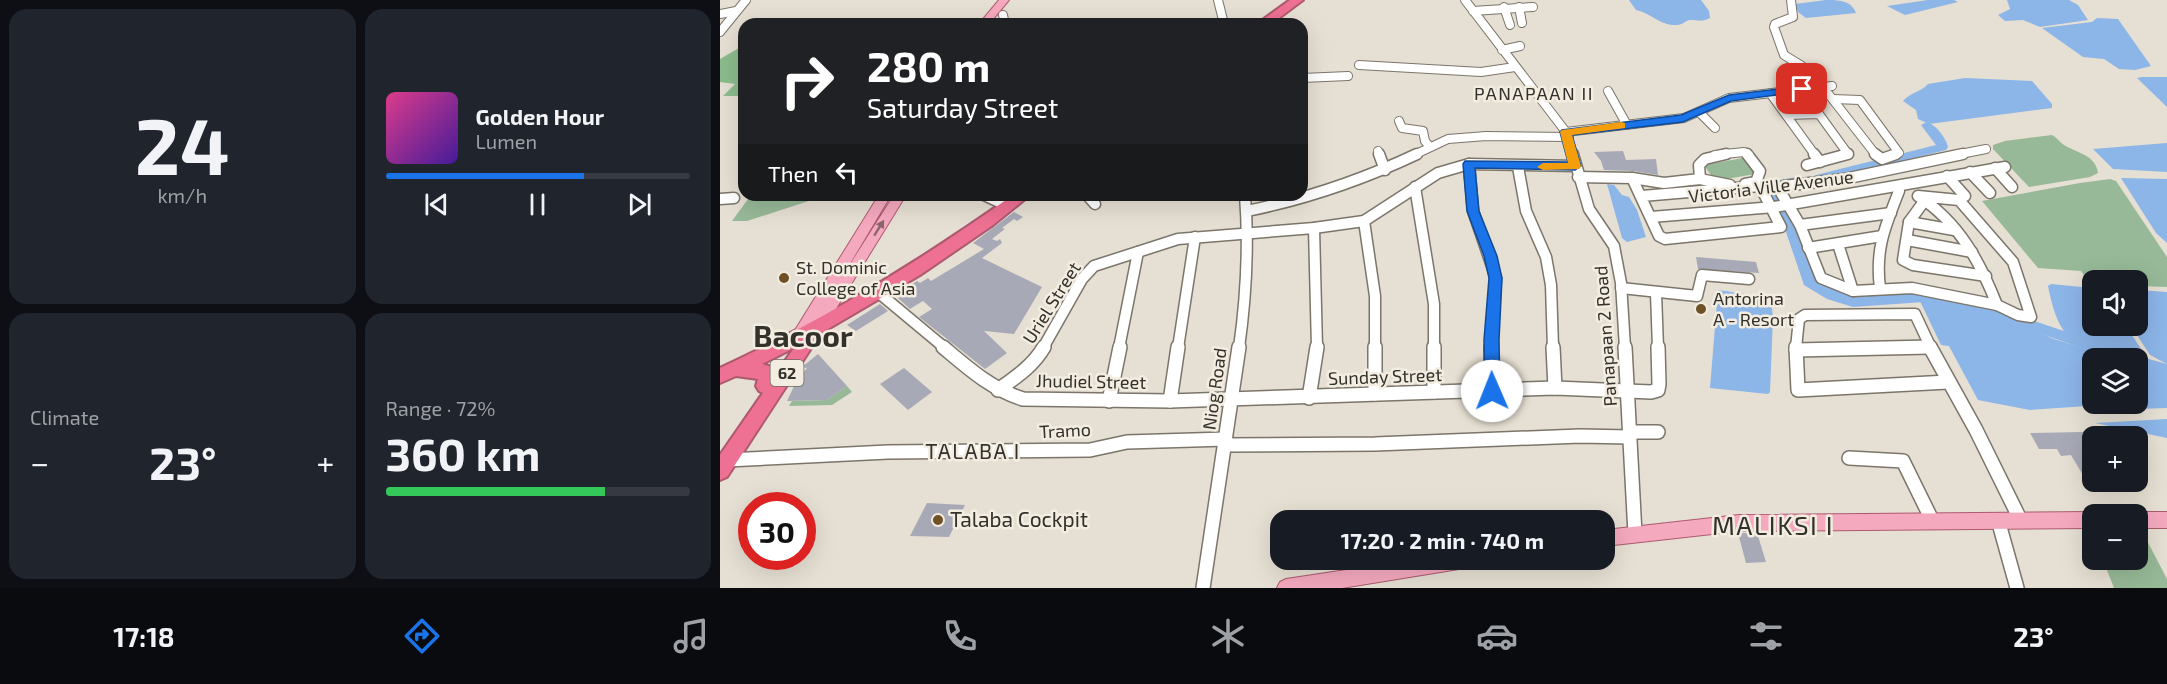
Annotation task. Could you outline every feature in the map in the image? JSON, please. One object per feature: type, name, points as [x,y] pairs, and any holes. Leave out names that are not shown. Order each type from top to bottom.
[{"type":"highway","points":[[1272,18],[1297,0]]},
{"type":"highway","name":"62","points":[[726,373],[815,331],[934,258],[1015,201]]},
{"type":"highway","name":"62","points":[[722,461],[815,331]]},
{"type":"highway","name":"62","points":[[722,461],[765,386],[796,341]]},
{"type":"highway","points":[[726,373],[753,369],[766,372],[768,376],[765,386]]},
{"type":"main road","points":[[989,18],[1004,0]]},
{"type":"main road","points":[[1005,18],[1016,0]]},
{"type":"main road","points":[[796,341],[881,201]]},
{"type":"main road","points":[[815,331],[896,201]]},
{"type":"main road","points":[[1615,537],[1739,523],[2082,520]]},
{"type":"main road","points":[[2148,520],[2167,521]]},
{"type":"main road","points":[[1286,588],[1401,570]]},
{"type":"street","points":[[720,32],[746,0]]},
{"type":"street","points":[[1218,0],[1222,18]]},
{"type":"street","name":"Panapaan 2 Road","points":[[1465,0],[1567,135],[1589,209],[1614,246],[1621,288],[1635,534]]},
{"type":"street","points":[[1791,0],[1793,17],[1775,24],[1774,27],[1784,55],[1802,66],[1824,87],[1833,99],[1878,158],[1882,159],[1899,153],[1860,100],[1833,99]]},
{"type":"street","points":[[1473,11],[1505,11],[1533,7]]},
{"type":"street","points":[[1520,10],[1522,23]]},
{"type":"street","points":[[720,14],[736,11]]},
{"type":"street","points":[[1505,11],[1510,25]]},
{"type":"street","points":[[1502,50],[1520,46]]},
{"type":"street","points":[[1359,65],[1481,72],[1515,67]]},
{"type":"street","points":[[1308,78],[1348,76]]},
{"type":"street","points":[[1308,196],[1385,170],[1448,139],[1567,135],[1683,118],[1700,113],[1729,98],[1824,87]]},
{"type":"street","points":[[1608,91],[1627,125]]},
{"type":"street","points":[[1770,93],[1820,162]]},
{"type":"street","points":[[1700,113],[1715,128]]},
{"type":"street","points":[[1787,115],[1819,114],[1848,153],[1807,165]]},
{"type":"street","points":[[1399,121],[1402,128],[1422,131],[1430,147]]},
{"type":"street","points":[[1947,176],[2013,262],[2031,317],[2018,315],[1996,305],[1911,288],[1853,291],[1821,278],[1800,225],[1781,196],[1781,188],[1844,178],[1986,149]]},
{"type":"street","points":[[1378,151],[1385,170]]},
{"type":"street","points":[[1578,177],[1632,178],[1664,183],[1700,179],[1728,186],[1756,182],[1760,171],[1747,154],[1722,154],[1705,159],[1699,165],[1700,179]]},
{"type":"street","points":[[1375,394],[1375,296],[1364,221],[1438,173],[1469,164],[1518,167],[1575,166]]},
{"type":"street","points":[[1469,164],[1473,211],[1496,278],[1491,340],[1492,391]]},
{"type":"street","points":[[1895,166],[1912,183]]},
{"type":"street","points":[[1518,167],[1526,211],[1545,257],[1551,285],[1555,388]]},
{"type":"street","name":"Victoria Ville Avenue","points":[[1651,217],[1773,207],[1896,188],[2000,167],[2012,187]]},
{"type":"street","points":[[1970,172],[1990,193]]},
{"type":"street","points":[[1632,178],[1659,236],[1665,238],[1781,227],[1773,207],[1760,186],[1642,196]]},
{"type":"street","points":[[1415,187],[1434,304],[1434,392]]},
{"type":"street","points":[[1880,288],[1877,265],[1882,236],[1891,213],[1896,188],[1921,198],[1962,198]]},
{"type":"street","points":[[720,199],[734,198]]},
{"type":"street","points":[[1921,198],[1909,222],[1902,256],[1907,263],[1986,276]]},
{"type":"street","points":[[1921,198],[1954,230],[1972,252],[1986,276],[1996,305]]},
{"type":"street","points":[[997,201],[1008,206]]},
{"type":"street","points":[[1092,201],[1095,204]]},
{"type":"street","name":"Niog Road","points":[[1203,588],[1243,320],[1248,234],[1246,201]]},
{"type":"street","points":[[1247,211],[1293,201]]},
{"type":"street","points":[[1800,225],[1891,213]]},
{"type":"street","name":"Uriel Street","points":[[998,390],[1037,359],[1089,269],[1170,241],[1314,228],[1364,221]]},
{"type":"street","points":[[1909,222],[1954,230]]},
{"type":"street","points":[[1310,398],[1318,339],[1314,228]]},
{"type":"street","points":[[1808,248],[1882,236]]},
{"type":"street","points":[[1170,401],[1195,237]]},
{"type":"street","points":[[1907,240],[1972,252]]},
{"type":"street","points":[[1838,244],[1853,291]]},
{"type":"street","points":[[1109,401],[1138,252]]},
{"type":"street","points":[[1621,288],[1697,296],[1702,275],[1749,279]]},
{"type":"street","name":"Jhudiel Street","points":[[879,292],[972,372],[998,390],[1013,397],[1033,400],[1109,401],[1232,399]]},
{"type":"street","name":"Sunday Street","points":[[1232,399],[1555,388],[1651,392],[1658,390],[1656,293]]},
{"type":"street","points":[[1948,382],[1801,391],[1796,387],[1798,319],[1805,315],[1911,313],[1917,316],[1930,347],[1976,430],[2020,519]]},
{"type":"street","points":[[1796,350],[1930,347]]},
{"type":"street","name":"Tramo","points":[[722,461],[888,453],[1090,450],[1127,442],[1376,444],[1658,432]]},
{"type":"street","points":[[1849,458],[1903,460],[1932,520]]},
{"type":"street","points":[[1998,520],[2017,588]]},
{"type":"green space","points":[[738,48],[738,96],[723,96],[735,84],[720,82],[720,59]]},
{"type":"green space","points":[[2052,135],[2064,145],[2090,158],[2098,173],[2090,177],[2029,187],[1993,149],[1993,145],[2005,141]]},
{"type":"green space","points":[[1743,158],[1755,174],[1715,181],[1704,165]]},
{"type":"green space","points":[[2110,179],[2116,181],[2167,257],[2167,287],[2148,286],[2148,270],[2082,270],[2082,272],[2038,268],[1982,201]]},
{"type":"green space","points":[[747,201],[809,201],[747,221],[732,221]]},
{"type":"green space","points":[[847,386],[852,392],[832,405],[789,406],[792,401],[827,400]]},
{"type":"green space","points":[[2148,543],[2167,579],[2167,588],[2114,588],[2107,570],[2148,570]]},
{"type":"water","points":[[1629,0],[1701,0],[1709,11],[1710,18],[1671,25],[1636,10]]},
{"type":"water","points":[[1826,0],[1847,3],[1856,13],[1806,18],[1798,12],[1795,4]]},
{"type":"water","points":[[1928,0],[1958,2],[1905,15],[1887,6]]},
{"type":"water","points":[[2007,0],[2069,0],[2078,5],[2088,20],[2040,27],[2023,20],[2005,21],[1998,15],[2010,9]]},
{"type":"water","points":[[2097,18],[2118,19],[2151,66],[2135,70],[2119,69],[2104,59],[2083,57],[2042,28],[2092,22]]},
{"type":"water","points":[[2167,77],[2167,107],[2137,78]]},
{"type":"water","points":[[1965,78],[2032,81],[2052,104],[2052,108],[1929,124],[1918,119],[1916,110],[1903,101],[1928,84]]},
{"type":"water","points":[[2167,143],[2167,172],[2113,169],[2093,149]]},
{"type":"water","points":[[2121,178],[2167,179],[2167,243],[2156,233]]},
{"type":"water","points":[[1607,184],[1614,185],[1622,195],[1629,197],[1637,210],[1646,237],[1627,242],[1622,238]]},
{"type":"water","points":[[2051,284],[2082,287],[2082,336],[2133,336],[2140,348],[2113,348],[2067,334],[2054,312],[2048,286]]},
{"type":"water","points":[[1718,290],[1766,297],[1771,300],[1773,317],[1770,392],[1768,394],[1710,388]]},
{"type":"water","points":[[2148,291],[2167,292],[2167,364],[2150,355],[2148,348],[2145,348],[2138,336],[2148,336]]},
{"type":"water","points":[[1918,297],[1998,315],[2054,339],[2083,348],[2082,406],[2030,410],[1978,400],[1949,346],[1941,345]]},
{"type":"water","points":[[2148,368],[2167,375],[2167,408],[2148,409]]},
{"type":"water","points":[[2167,419],[2167,438],[2148,434],[2148,426],[2109,426],[2095,423]]},
{"type":"building","points":[[1623,151],[1626,160],[1656,159],[1658,175],[1604,170],[1594,152]]},
{"type":"building","points":[[1014,212],[1023,217],[1017,221],[1014,219],[1002,228],[1005,229],[992,239],[997,241],[1000,239],[1002,243],[982,258],[1042,287],[1014,334],[984,331],[1007,353],[985,369],[919,317],[932,309],[923,301],[910,309],[898,298],[911,290],[908,287],[917,281],[920,283],[928,278],[931,281],[984,249],[973,243]]},
{"type":"building","points":[[1696,257],[1756,262],[1759,273],[1698,269]]},
{"type":"building","points":[[880,304],[888,311],[856,331],[847,325]]},
{"type":"building","points":[[818,354],[847,386],[827,400],[787,401],[797,380],[807,368],[802,367]]},
{"type":"building","points":[[904,368],[932,392],[908,410],[880,384]]},
{"type":"building","points":[[2082,432],[2082,474],[2071,455],[2061,456],[2057,449],[2039,449],[2030,433]]},
{"type":"building","name":"Talaba Cockpit","points":[[927,503],[965,505],[949,537],[910,536]]},
{"type":"building","points":[[1738,533],[1757,533],[1766,562],[1746,563]]},
{"type":"waterway","points":[[1816,179],[1942,147],[1941,142],[1927,125]]},
{"type":"waterway","points":[[1797,181],[1771,185],[1768,189],[1792,232],[1809,281],[1832,295],[1853,302],[1924,297],[1984,309],[2098,348]]},
{"type":"waterway","points":[[2148,365],[2167,370]]},
{"type":"slow traffic","points":[[1543,167],[1575,166],[1566,132],[1621,126]]},
{"type":"place","name":"St. Dominic College of Asia","points":[[784,278]]},
{"type":"place","name":"Antorina A - Resort","points":[[1701,309]]},
{"type":"place","name":"Talaba Cockpit","points":[[938,520]]},
{"type":"district","name":"PANAPAAN II","points":[[1534,94]]},
{"type":"district","name":"Bacoor","points":[[803,337]]},
{"type":"district","name":"TALABA I","points":[[973,452]]},
{"type":"district","name":"MALIKSI I","points":[[1773,526]]},
{"type":"route","points":[[1492,391],[1491,340],[1496,278],[1473,211],[1469,164],[1518,167],[1575,166],[1566,132],[1683,118],[1700,113],[1729,98],[1802,89]]}]
